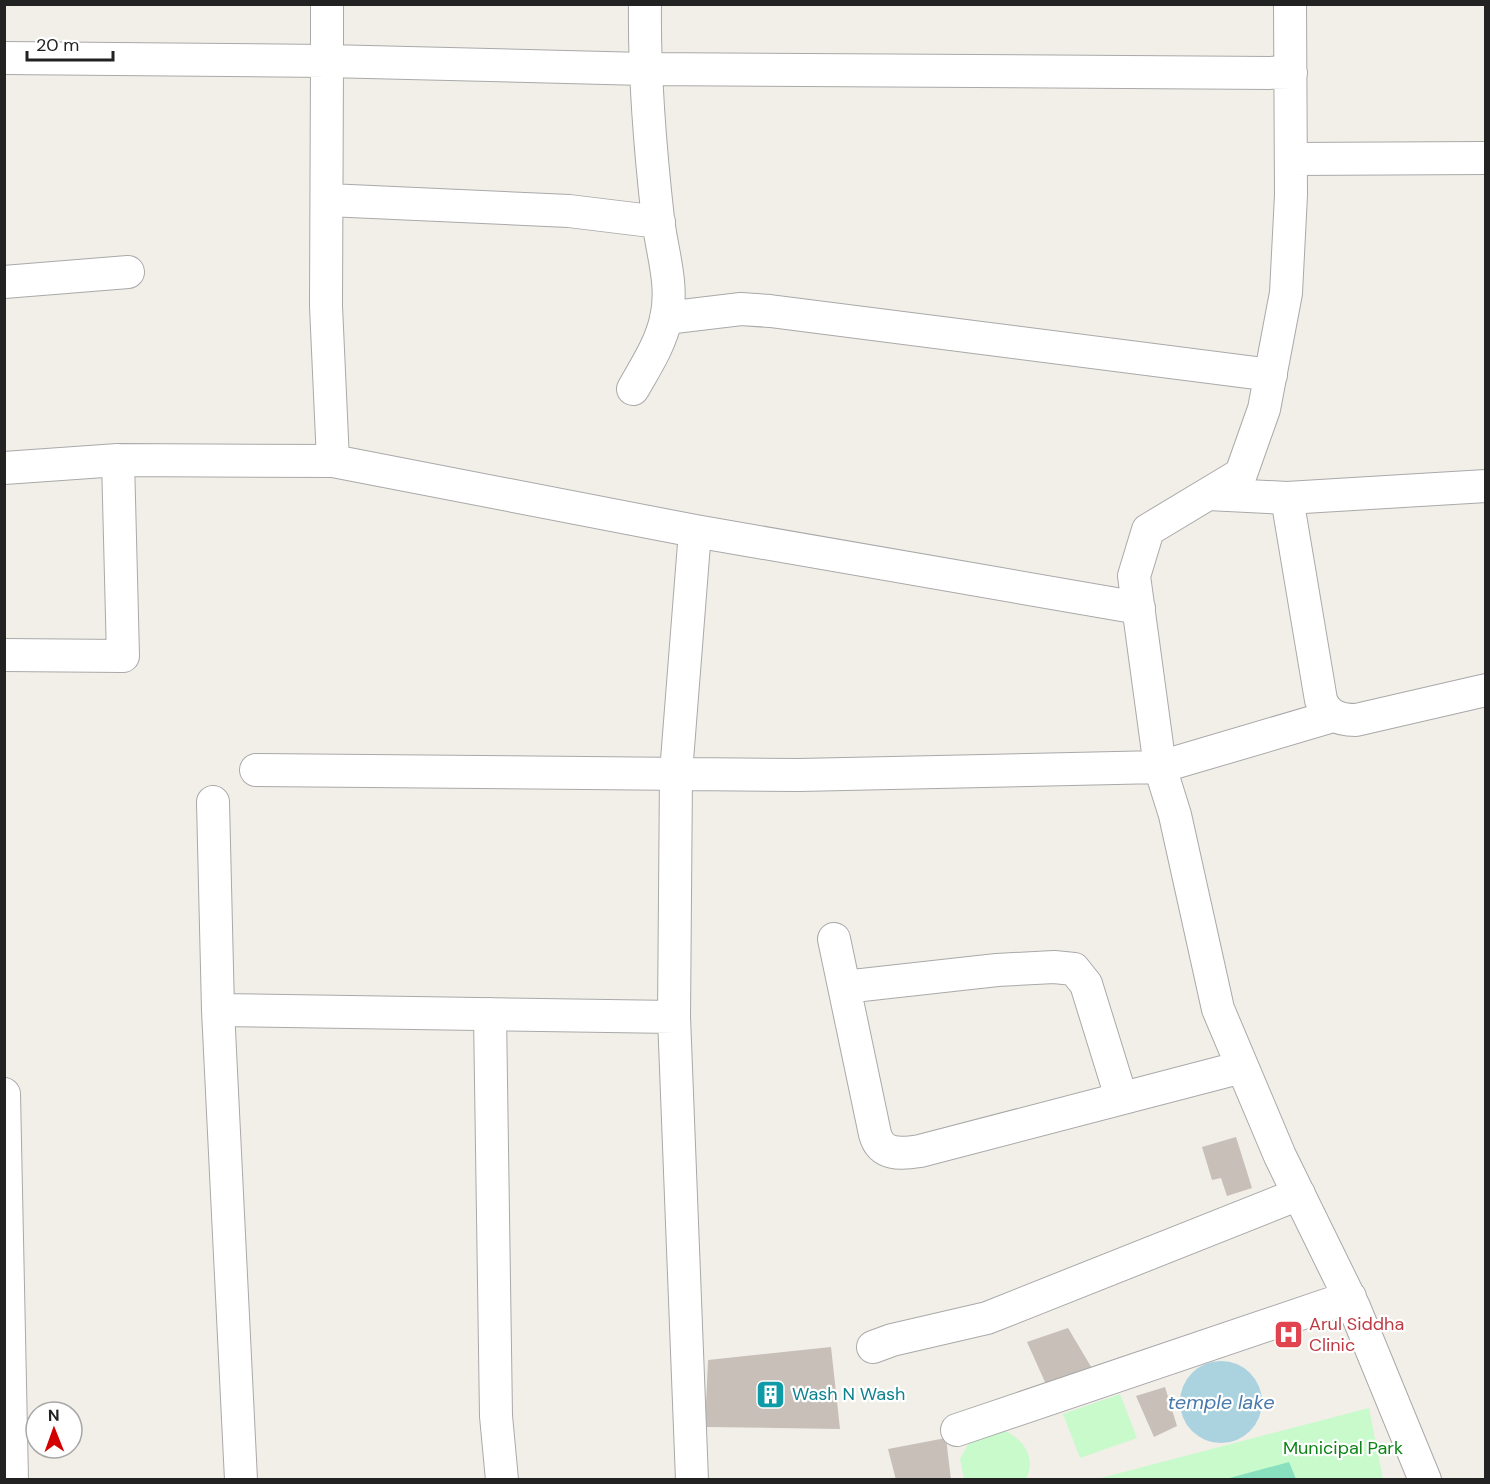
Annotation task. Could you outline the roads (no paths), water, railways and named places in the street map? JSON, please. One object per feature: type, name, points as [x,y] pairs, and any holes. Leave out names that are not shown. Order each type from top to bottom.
[{"type":"street","points":[[327,4],[326,306],[333,461]]},
{"type":"street","points":[[633,389],[658,346],[666,318],[667,258],[659,222],[644,69],[645,4]]},
{"type":"street","points":[[1290,4],[1291,159],[1286,293],[1264,409],[1241,474],[1148,530],[1134,576],[1160,767],[1175,815],[1218,1009],[1280,1156],[1350,1297],[1425,1479]]},
{"type":"street","points":[[4,58],[327,61],[644,69],[1291,73]]},
{"type":"street","points":[[1291,159],[1485,158]]},
{"type":"street","points":[[328,200],[569,211],[659,222]]},
{"type":"street","points":[[4,282],[128,272]]},
{"type":"street","points":[[666,318],[741,309],[770,311],[1271,375]]},
{"type":"street","points":[[4,655],[123,656],[118,460]]},
{"type":"street","points":[[4,468],[118,460],[333,461],[695,531],[1139,608]]},
{"type":"street","points":[[1208,494],[1287,498],[1485,486]]},
{"type":"street","points":[[1287,498],[1321,700],[1325,709],[1333,716]]},
{"type":"street","points":[[692,1479],[674,1017],[676,773],[695,531]]},
{"type":"street","points":[[256,770],[799,775],[1160,767],[1333,716],[1356,720],[1485,690]]},
{"type":"street","points":[[213,802],[218,1010],[241,1479]]},
{"type":"street","points":[[834,939],[874,1134],[884,1149],[899,1153],[920,1151],[1121,1097],[1242,1068]]},
{"type":"street","points":[[844,987],[997,969],[1054,967],[1074,969],[1086,984],[1121,1097]]},
{"type":"street","points":[[218,1010],[674,1017]]},
{"type":"street","points":[[490,1014],[496,1416],[502,1479]]},
{"type":"street","points":[[4,1094],[12,1479]]},
{"type":"street","points":[[873,1347],[892,1340],[987,1318],[1299,1194]]},
{"type":"street","points":[[957,1430],[1350,1297]]},
{"type":"water","name":"temple lake","points":[[1221,1361],[1237,1365],[1250,1373],[1258,1386],[1262,1402],[1258,1418],[1250,1431],[1237,1439],[1221,1443],[1205,1439],[1192,1431],[1184,1418],[1180,1402],[1184,1386],[1192,1373],[1205,1365]]},
{"type":"place","name":"Arul Siddha Clinic","points":[[1288,1334]]},
{"type":"place","name":"Wash N Wash","points":[[771,1394]]},
{"type":"park label","name":"Municipal Park","points":[[1343,1448]]}]
